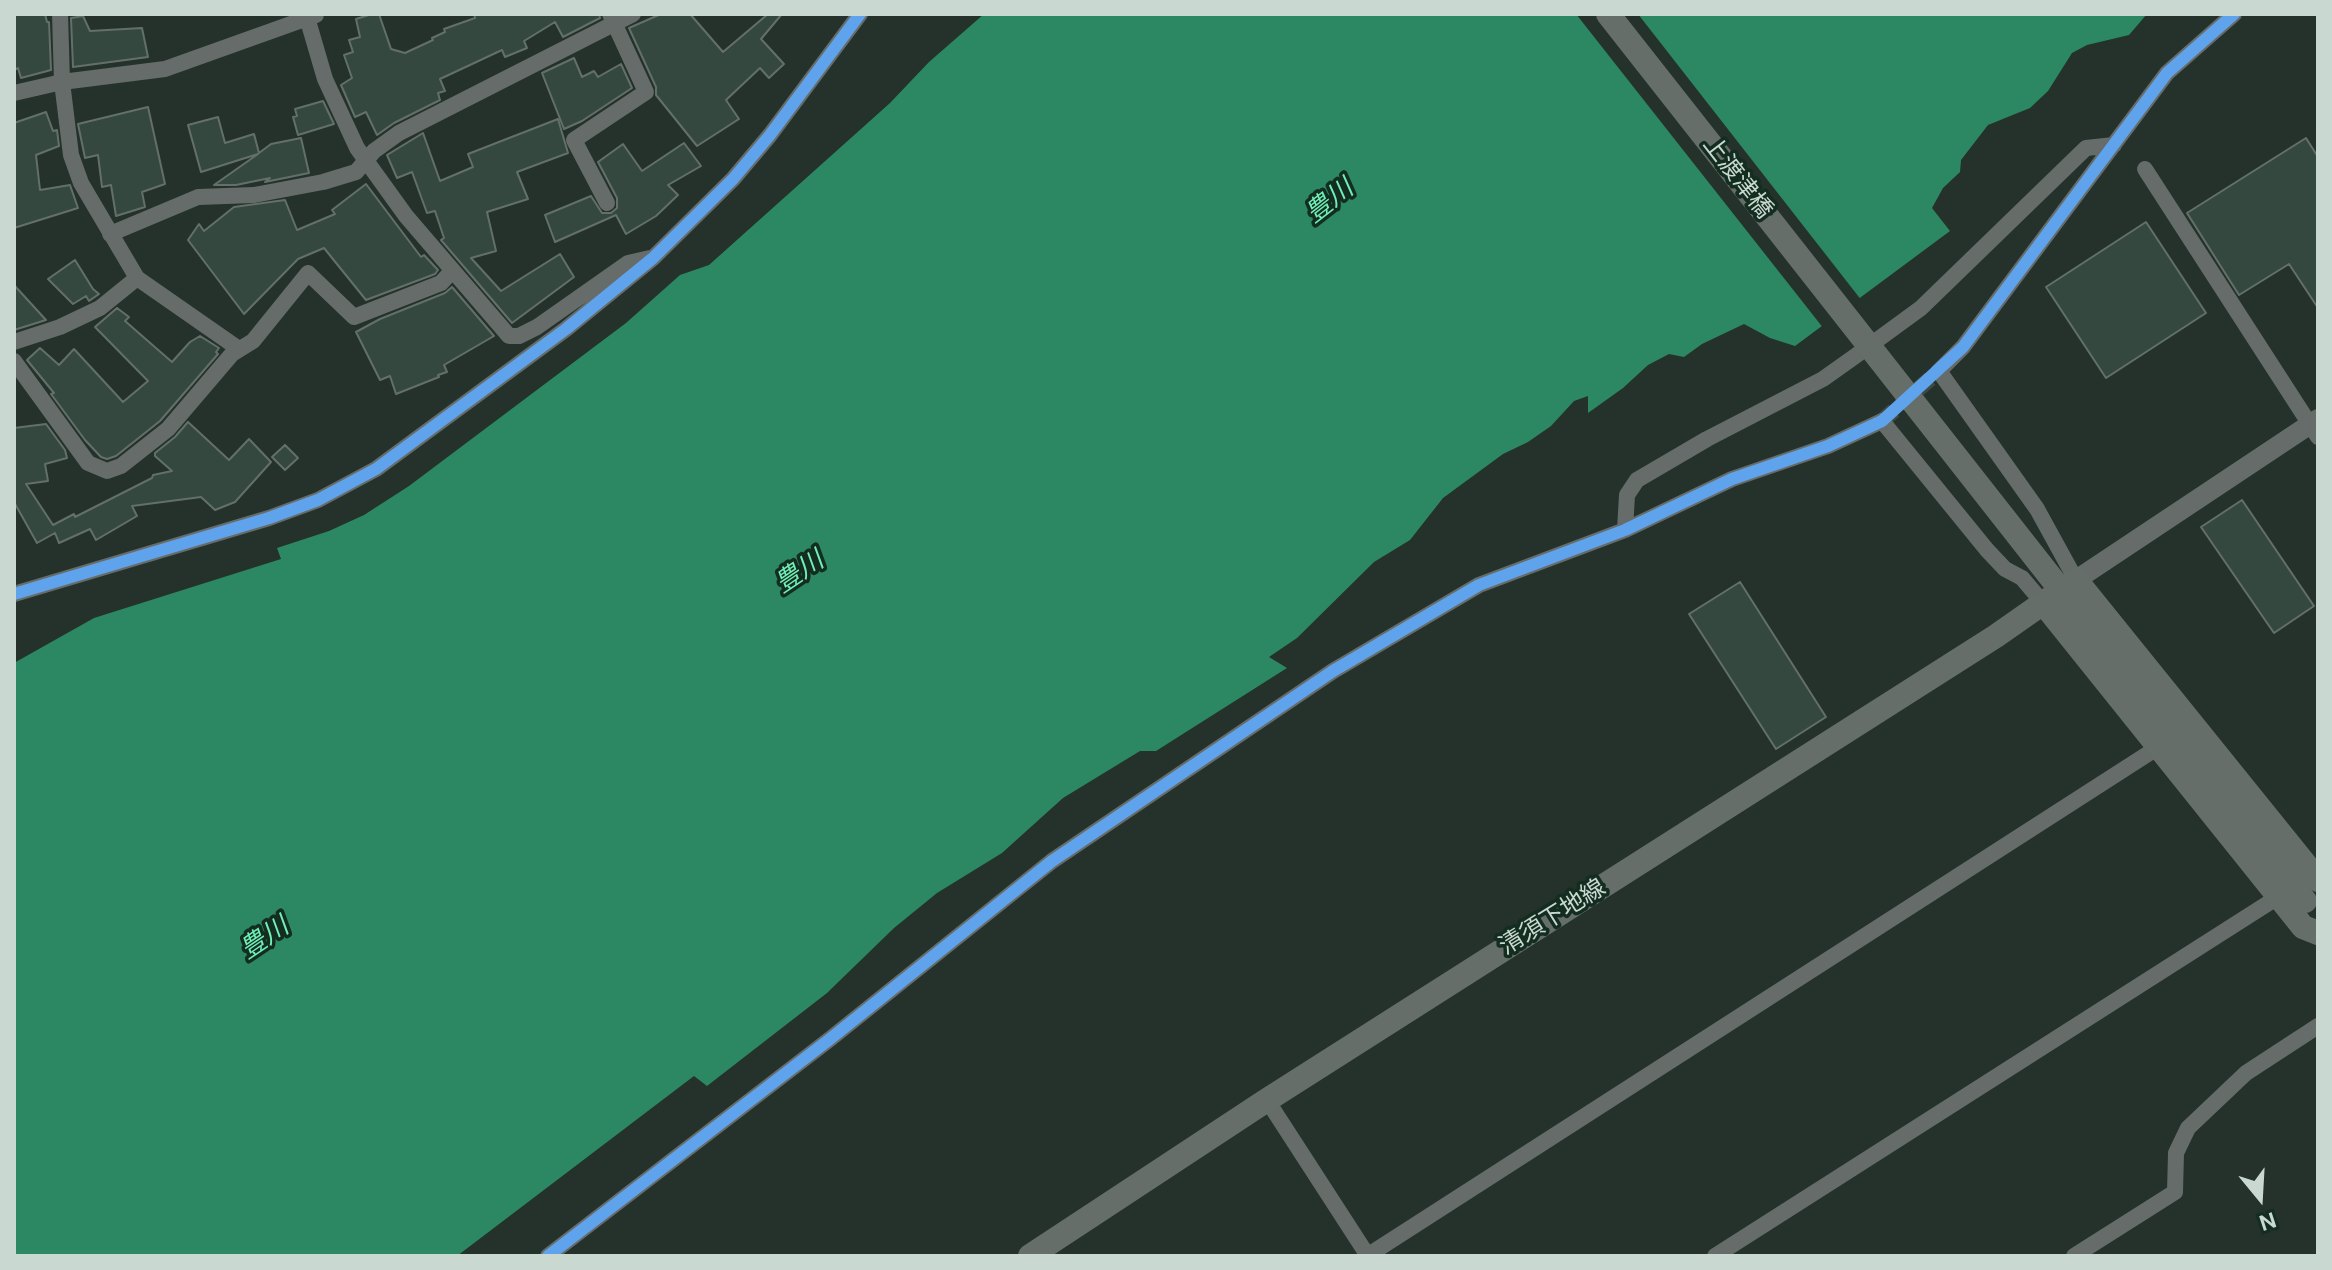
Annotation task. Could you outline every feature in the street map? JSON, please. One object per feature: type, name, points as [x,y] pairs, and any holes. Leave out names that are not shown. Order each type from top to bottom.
[{"type":"main road","name":"上渡津橋","points":[[1608,14],[2311,910]]},
{"type":"main road","name":"清須下地線","points":[[1030,1256],[1267,1100],[2044,604],[2076,580]]},
{"type":"main road","points":[[2076,580],[2318,880]]},
{"type":"main road","points":[[2044,604],[2278,897],[2303,927],[2318,933]]},
{"type":"street","points":[[60,14],[62,82],[71,155],[81,183],[137,278],[239,349]]},
{"type":"street","points":[[110,234],[198,197],[254,195],[323,182],[356,172],[374,151],[399,133],[612,19],[633,14]]},
{"type":"street","points":[[14,594],[269,518],[318,500],[376,469],[566,329],[653,258],[733,179],[770,135],[860,14]]},
{"type":"street","points":[[2145,169],[2315,427],[2076,580],[2037,509],[1939,371],[1963,347],[2167,73],[2234,14]]},
{"type":"street","points":[[14,93],[62,82],[165,69],[310,16],[310,33],[325,79],[365,161],[452,271],[509,336],[519,336],[537,327],[628,263],[653,258]]},
{"type":"street","points":[[607,203],[574,140],[646,92],[612,19]]},
{"type":"street","points":[[1625,530],[1627,495],[1637,480],[1707,439],[1823,379],[1921,308],[2086,148],[2114,145]]},
{"type":"street","points":[[14,361],[88,463],[107,471],[121,466],[168,429],[232,354],[253,341],[308,273],[354,317],[441,283],[452,271]]},
{"type":"street","points":[[14,342],[60,327],[100,308],[137,278]]},
{"type":"street","points":[[548,1256],[830,1039],[1052,861],[1320,679],[1479,585],[1625,530],[1732,479],[1828,446],[1882,421],[1987,550],[2005,569],[2022,578],[2044,604]]},
{"type":"street","points":[[1267,1100],[1368,1256],[2157,748]]},
{"type":"street","points":[[1715,1256],[2278,897]]},
{"type":"street","points":[[2074,1256],[2175,1192],[2176,1153],[2188,1128],[2246,1073],[2318,1026]]},
{"type":"water","name":"豊川","points":[[984,14],[2147,14],[2129,35],[2087,45],[2072,53],[2048,91],[2030,108],[1988,125],[1961,160],[1960,172],[1943,188],[1932,208],[1950,231],[1795,346],[1770,338],[1744,324],[1702,344],[1684,357],[1669,354],[1648,365],[1588,413],[1588,396],[1574,401],[1551,426],[1503,454],[1443,498],[1410,540],[1374,562],[1297,638],[1269,657],[1287,668],[1156,751],[1140,751],[1063,798],[1002,853],[937,893],[894,928],[827,993],[707,1086],[694,1076],[457,1256],[14,1256],[14,663],[94,618],[281,559],[277,548],[329,531],[364,515],[409,486],[626,323],[680,275],[709,265]]},
{"type":"pier","points":[[1576,14],[1638,14],[1862,301],[1824,329]]},
{"type":"building","points":[[14,14],[45,14],[49,22],[51,70],[21,78],[18,68],[14,70]]},
{"type":"building","points":[[379,14],[391,49],[405,53],[433,40],[445,32],[444,29],[475,18],[474,14],[599,14],[600,18],[563,37],[555,22],[524,41],[527,48],[505,57],[502,50],[440,79],[445,91],[438,93],[440,100],[377,135],[366,112],[355,117],[341,85],[352,78],[344,55],[353,52],[349,40],[360,37],[356,19]]},
{"type":"building","points":[[661,14],[690,14],[723,52],[768,14],[782,14],[761,39],[784,64],[769,78],[760,68],[726,100],[739,119],[697,146],[656,95],[656,87],[629,28]]},
{"type":"building","points":[[83,16],[90,31],[142,28],[148,57],[73,67],[71,18]]},
{"type":"building","points":[[574,58],[582,77],[594,71],[598,77],[621,64],[632,88],[582,121],[564,129],[542,73]]},
{"type":"building","points":[[323,101],[334,124],[298,135],[293,117],[297,116],[295,109]]},
{"type":"building","points":[[148,107],[165,184],[142,192],[145,207],[116,216],[111,185],[102,187],[98,155],[85,158],[78,124]]},
{"type":"building","points":[[46,112],[53,131],[57,130],[59,146],[36,155],[40,190],[70,185],[78,208],[14,228],[14,123]]},
{"type":"building","points":[[218,117],[225,143],[254,134],[259,153],[271,144],[301,138],[309,173],[265,182],[270,178],[236,185],[214,185],[258,154],[201,172],[188,125]]},
{"type":"building","points":[[558,119],[568,153],[517,172],[528,199],[487,212],[496,251],[471,258],[501,291],[560,254],[574,277],[512,323],[441,240],[444,238],[435,211],[427,213],[412,172],[397,178],[387,155],[423,133],[440,181],[473,167],[468,154]]},
{"type":"building","points":[[2306,138],[2318,157],[2318,308],[2289,264],[2239,295],[2187,213]]},
{"type":"building","points":[[684,143],[701,166],[668,185],[678,195],[656,216],[626,234],[616,215],[555,242],[545,215],[591,196],[602,213],[611,213],[617,208],[617,198],[598,162],[623,144],[642,171]]},
{"type":"building","points":[[366,184],[421,257],[424,255],[438,270],[435,274],[366,300],[324,248],[298,259],[244,314],[188,240],[199,224],[204,231],[234,207],[285,200],[297,230],[335,214],[332,210]]},
{"type":"building","points":[[2146,222],[2206,313],[2106,378],[2046,287]]},
{"type":"building","points":[[75,260],[99,294],[89,301],[86,296],[73,304],[48,279]]},
{"type":"building","points":[[14,285],[46,320],[14,330]]},
{"type":"building","points":[[452,287],[494,336],[444,365],[447,372],[439,377],[396,394],[390,376],[380,380],[356,332],[445,293]]},
{"type":"building","points":[[117,308],[129,317],[125,321],[172,362],[190,342],[200,336],[219,348],[218,354],[160,421],[116,456],[107,459],[101,457],[85,440],[51,394],[54,393],[27,360],[40,348],[59,365],[74,349],[123,402],[148,381],[95,327]]},
{"type":"building","points":[[188,422],[229,460],[249,439],[271,462],[235,502],[215,510],[201,497],[132,506],[137,516],[96,540],[90,529],[59,543],[55,533],[37,543],[14,502],[14,428],[46,424],[65,450],[67,458],[45,464],[48,481],[26,484],[53,525],[74,514],[75,517],[153,475],[172,471],[155,453]]},
{"type":"building","points":[[285,445],[298,458],[285,470],[272,457]]},
{"type":"building","points":[[2242,500],[2314,606],[2274,633],[2201,527]]},
{"type":"building","points":[[1740,582],[1826,717],[1776,749],[1689,614]]},
{"type":"tunnel","points":[[1882,421],[1939,371]]},
{"type":"cycle path","points":[[14,594],[269,518],[318,500],[376,469],[566,329],[653,258],[733,179],[770,135],[860,14]]},
{"type":"cycle path","points":[[548,1256],[830,1039],[1052,861],[1333,671],[1479,585],[1625,530],[1732,479],[1828,446],[1882,421],[1963,347],[2167,73],[2234,14]]}]
